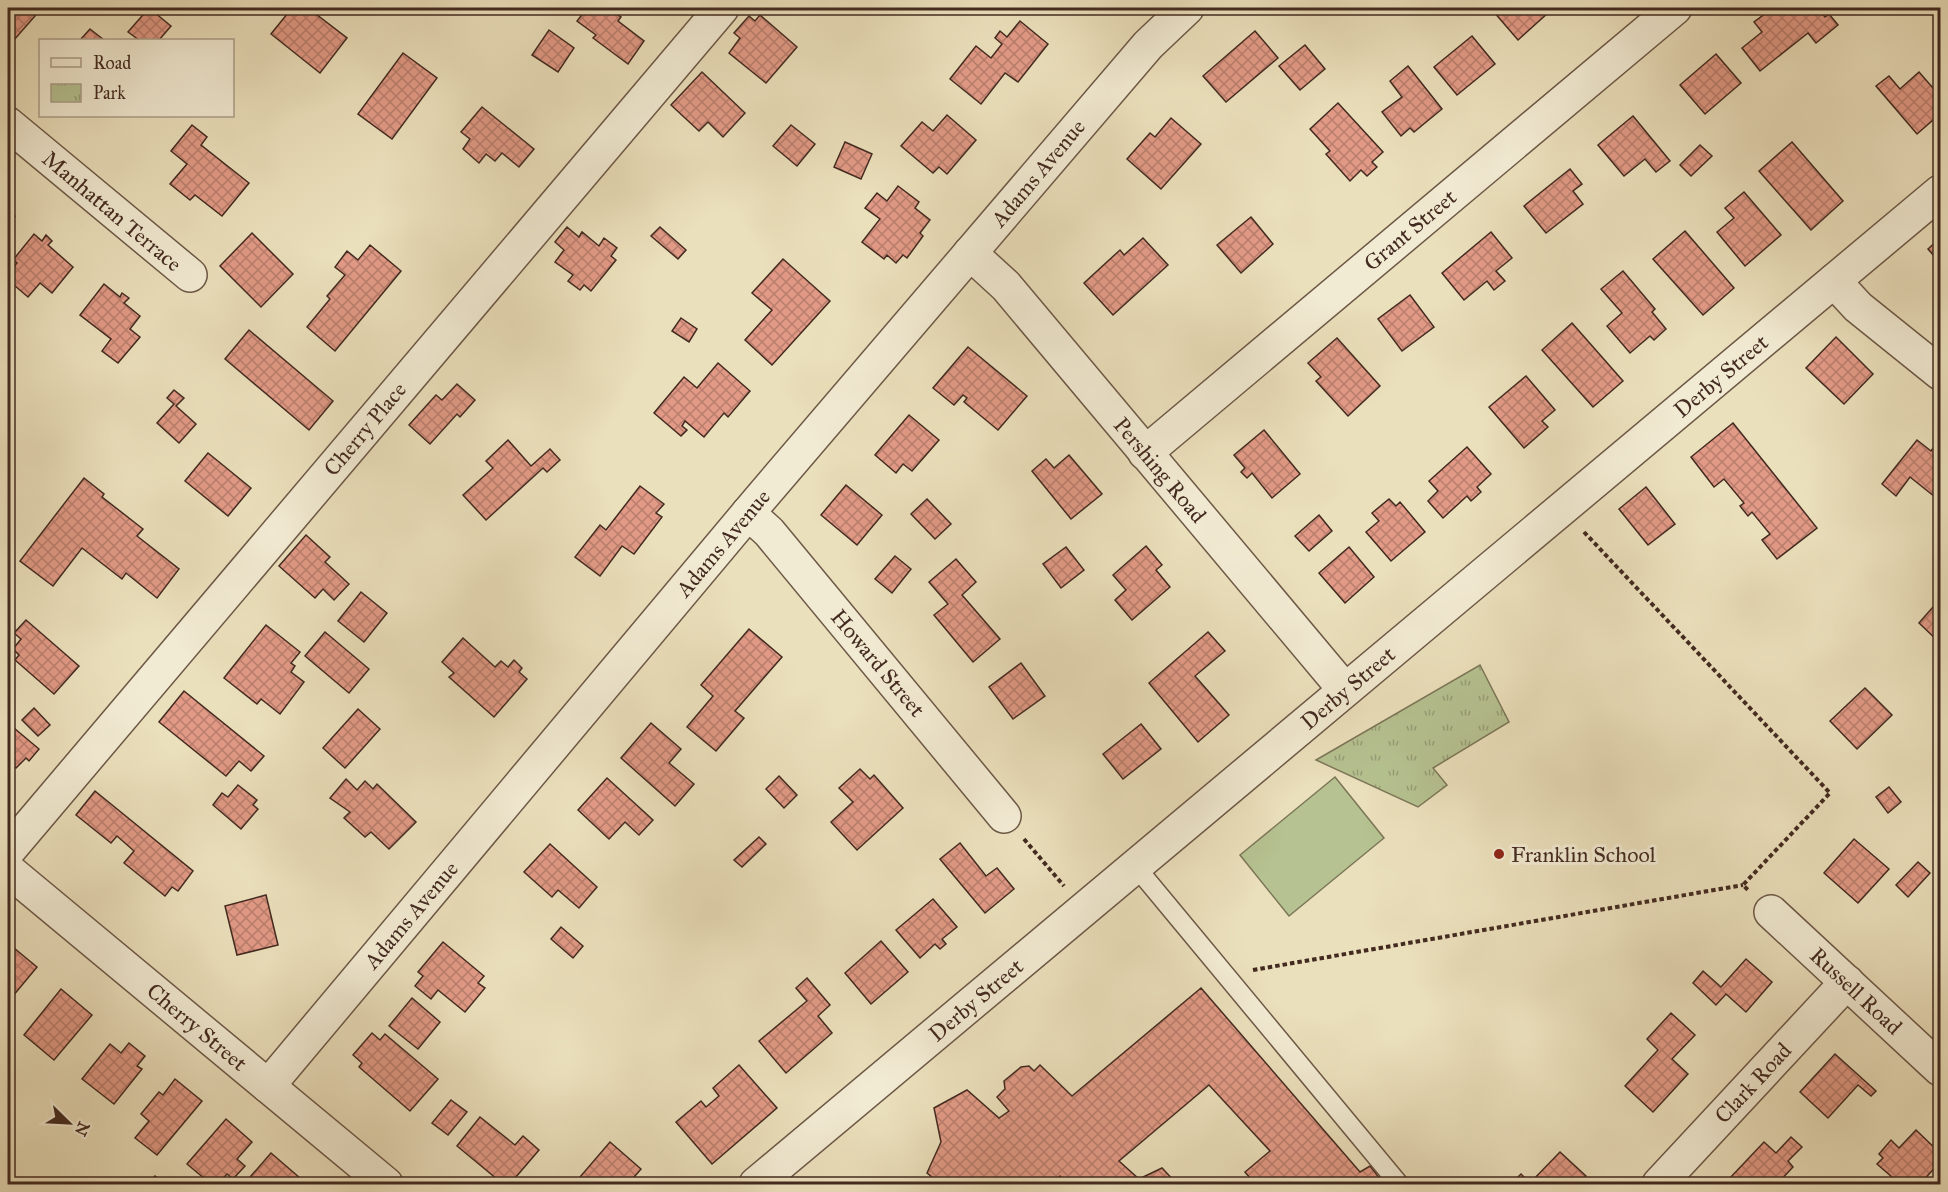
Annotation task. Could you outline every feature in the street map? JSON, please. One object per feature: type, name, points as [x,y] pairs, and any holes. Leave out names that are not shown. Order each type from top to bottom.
[{"type":"street","name":"Cherry Place","points":[[8,851],[722,8]]},
{"type":"street","name":"Adams Avenue","points":[[268,1086],[748,513],[1148,45],[1187,8]]},
{"type":"street","name":"Grant Street","points":[[1145,453],[1675,8]]},
{"type":"street","name":"Manhattan Terrace","points":[[8,124],[190,274]]},
{"type":"street","name":"Derby Street","points":[[756,1185],[1941,192]]},
{"type":"street","name":"Pershing Road","points":[[970,253],[1006,286],[1345,690]]},
{"type":"street","points":[[1834,281],[1858,308],[1941,373]]},
{"type":"street","name":"Howard Street","points":[[748,513],[769,532],[1004,816]]},
{"type":"street","name":"Cherry Street","points":[[8,870],[386,1185]]},
{"type":"street","name":"Russell Road","points":[[1771,912],[1941,1069]]},
{"type":"street","name":"Clark Road","points":[[1659,1185],[1847,982]]},
{"type":"lane","points":[[1136,867],[1400,1185]]},
{"type":"path","points":[[1226,975],[1743,885],[1830,793],[1578,526]]},
{"type":"path","points":[[1004,816],[1068,891]]},
{"type":"path","points":[[1743,885],[1771,912]]},
{"type":"green space","points":[[1480,665],[1509,722],[1433,768],[1447,785],[1418,807],[1316,760]]},
{"type":"green space","points":[[1335,777],[1384,838],[1289,916],[1240,855]]},
{"type":"building","points":[[8,8],[42,8],[14,40],[8,34]]},
{"type":"building","points":[[149,8],[171,26],[160,39],[138,39],[128,32]]},
{"type":"building","points":[[292,8],[308,8],[347,38],[320,73],[271,34]]},
{"type":"building","points":[[587,8],[608,8],[621,17],[618,21],[644,41],[628,64],[593,38],[596,35],[577,21]]},
{"type":"building","points":[[1499,8],[1543,8],[1548,13],[1518,40],[1494,12]]},
{"type":"building","points":[[1762,8],[1817,8],[1825,17],[1829,14],[1838,25],[1816,43],[1808,33],[1760,71],[1742,48],[1762,32],[1754,22],[1766,13]]},
{"type":"building","points":[[760,15],[797,47],[766,83],[729,53],[740,38],[734,33],[749,16],[755,21]]},
{"type":"building","points":[[1020,21],[1048,44],[1018,82],[1005,73],[981,104],[950,79],[976,46],[991,58],[1002,44],[995,38],[1000,31],[1007,37]]},
{"type":"building","points":[[90,29],[103,39],[81,39]]},
{"type":"building","points":[[549,30],[574,48],[558,72],[532,55]]},
{"type":"building","points":[[1255,31],[1278,58],[1226,102],[1203,76]]},
{"type":"building","points":[[1472,36],[1495,64],[1457,95],[1434,67]]},
{"type":"building","points":[[1305,45],[1325,69],[1300,90],[1279,66]]},
{"type":"building","points":[[403,53],[437,78],[392,139],[358,114]]},
{"type":"building","points":[[1716,54],[1741,83],[1705,114],[1680,85]]},
{"type":"building","points":[[1408,66],[1442,109],[1414,132],[1410,128],[1401,136],[1382,112],[1402,97],[1390,81]]},
{"type":"building","points":[[702,72],[745,113],[723,137],[708,122],[699,131],[671,105]]},
{"type":"building","points":[[1919,72],[1940,96],[1940,114],[1917,134],[1876,86],[1889,76],[1900,89]]},
{"type":"building","points":[[1338,103],[1383,152],[1372,162],[1377,167],[1367,176],[1361,170],[1350,181],[1326,154],[1330,151],[1310,129]]},
{"type":"building","points":[[482,107],[534,149],[519,167],[502,153],[495,161],[486,154],[479,163],[463,149],[470,139],[461,132]]},
{"type":"building","points":[[947,115],[976,140],[947,174],[939,167],[933,173],[901,146],[922,122],[933,131]]},
{"type":"building","points":[[1633,116],[1670,161],[1656,172],[1645,159],[1624,176],[1598,145]]},
{"type":"building","points":[[1171,118],[1201,144],[1161,189],[1127,159],[1150,133],[1155,137]]},
{"type":"building","points":[[192,125],[207,137],[201,145],[249,183],[222,216],[195,195],[190,200],[170,184],[187,164],[171,151]]},
{"type":"building","points":[[791,125],[815,144],[797,166],[773,146]]},
{"type":"building","points":[[845,142],[872,154],[861,179],[834,167]]},
{"type":"building","points":[[1792,142],[1843,201],[1811,230],[1759,171]]},
{"type":"building","points":[[1700,145],[1712,156],[1691,176],[1680,165]]},
{"type":"building","points":[[1570,169],[1582,184],[1573,191],[1583,204],[1546,233],[1524,206]]},
{"type":"building","points":[[898,186],[919,202],[915,208],[930,220],[920,233],[923,236],[907,258],[903,255],[896,263],[887,255],[884,259],[862,242],[880,219],[865,208],[877,193],[887,201]]},
{"type":"building","points":[[1744,192],[1781,235],[1745,266],[1717,232],[1734,218],[1725,208]]},
{"type":"building","points":[[8,210],[15,216],[8,225]]},
{"type":"building","points":[[1251,217],[1273,244],[1241,273],[1217,245]]},
{"type":"building","points":[[567,227],[579,237],[582,232],[599,246],[604,238],[617,248],[611,256],[616,260],[591,291],[584,285],[580,290],[568,281],[573,275],[555,262],[564,250],[555,242]]},
{"type":"building","points":[[660,227],[686,250],[678,259],[651,236]]},
{"type":"building","points":[[1685,231],[1734,288],[1703,315],[1653,259]]},
{"type":"building","points":[[1491,232],[1512,258],[1496,271],[1505,281],[1494,290],[1487,281],[1464,300],[1442,273]]},
{"type":"building","points":[[252,233],[293,274],[261,307],[220,266]]},
{"type":"building","points":[[34,234],[42,241],[46,235],[52,241],[48,245],[73,267],[52,293],[40,283],[28,297],[8,280],[8,274],[17,263],[13,260]]},
{"type":"building","points":[[1143,238],[1168,265],[1113,315],[1084,283],[1120,250],[1124,255]]},
{"type":"building","points":[[1940,238],[1940,263],[1928,249]]},
{"type":"building","points":[[370,245],[401,271],[335,351],[307,327],[330,299],[327,296],[345,275],[335,267],[347,251],[358,260]]},
{"type":"building","points":[[783,259],[830,301],[772,365],[745,340],[772,310],[752,293]]},
{"type":"building","points":[[1623,271],[1655,309],[1652,312],[1666,329],[1654,340],[1650,336],[1630,353],[1607,326],[1622,313],[1601,289]]},
{"type":"building","points":[[104,284],[120,297],[122,293],[129,298],[124,303],[140,316],[130,329],[140,337],[118,363],[102,351],[111,339],[80,315]]},
{"type":"building","points":[[1410,295],[1434,327],[1402,351],[1378,319]]},
{"type":"building","points":[[681,318],[697,329],[689,342],[672,331]]},
{"type":"building","points":[[1572,323],[1623,381],[1593,407],[1542,350]]},
{"type":"building","points":[[249,330],[333,401],[309,430],[225,359]]},
{"type":"building","points":[[1836,337],[1873,374],[1844,404],[1806,368]]},
{"type":"building","points":[[1337,338],[1380,386],[1348,416],[1316,381],[1321,377],[1308,363]]},
{"type":"building","points":[[968,347],[1027,396],[998,430],[964,402],[967,398],[963,395],[954,405],[933,388]]},
{"type":"building","points":[[718,363],[750,391],[728,417],[724,413],[704,437],[685,421],[682,426],[687,430],[681,436],[654,413],[684,377],[697,388]]},
{"type":"building","points":[[1526,376],[1555,410],[1542,421],[1548,427],[1524,448],[1489,407]]},
{"type":"building","points":[[457,384],[475,400],[460,417],[457,414],[430,444],[409,425],[436,395],[442,400]]},
{"type":"building","points":[[174,390],[184,398],[176,406],[196,424],[179,443],[157,423],[174,404],[167,398]]},
{"type":"building","points":[[909,415],[939,440],[912,471],[903,464],[896,473],[875,455]]},
{"type":"building","points":[[1733,423],[1817,528],[1777,559],[1762,540],[1770,534],[1752,512],[1748,516],[1740,506],[1744,503],[1724,479],[1714,487],[1691,457]]},
{"type":"building","points":[[1264,430],[1300,474],[1272,498],[1252,473],[1247,478],[1241,472],[1245,468],[1234,455]]},
{"type":"building","points":[[508,440],[531,466],[550,449],[560,460],[547,472],[543,468],[486,520],[463,495],[493,468],[486,461]]},
{"type":"building","points":[[1917,440],[1931,451],[1937,443],[1940,446],[1940,501],[1910,477],[1896,496],[1882,484]]},
{"type":"building","points":[[1467,447],[1491,474],[1477,487],[1481,492],[1471,501],[1467,496],[1443,518],[1428,501],[1438,491],[1429,481]]},
{"type":"building","points":[[208,453],[251,488],[228,516],[185,481]]},
{"type":"building","points":[[1069,455],[1102,494],[1071,519],[1032,471],[1046,459],[1054,468]]},
{"type":"building","points":[[84,478],[104,494],[102,497],[143,529],[137,536],[179,569],[157,598],[126,573],[122,579],[82,548],[53,586],[20,561]]},
{"type":"building","points":[[846,485],[882,515],[857,545],[821,515]]},
{"type":"building","points":[[640,486],[664,504],[656,513],[662,517],[634,554],[622,546],[600,576],[575,557],[600,525],[606,530]]},
{"type":"building","points":[[1646,487],[1675,524],[1648,545],[1619,509]]},
{"type":"building","points":[[927,499],[951,524],[935,539],[911,514]]},
{"type":"building","points":[[1389,499],[1396,506],[1400,502],[1425,532],[1391,561],[1366,532],[1379,521],[1372,513]]},
{"type":"building","points":[[1319,515],[1332,531],[1309,551],[1295,536]]},
{"type":"building","points":[[306,535],[330,557],[325,562],[349,584],[334,600],[323,589],[315,598],[279,566]]},
{"type":"building","points":[[1146,546],[1162,565],[1156,570],[1170,587],[1132,620],[1115,600],[1126,590],[1113,575]]},
{"type":"building","points":[[1066,547],[1084,570],[1061,588],[1043,564]]},
{"type":"building","points":[[1349,547],[1374,577],[1345,603],[1319,573]]},
{"type":"building","points":[[895,556],[911,569],[892,593],[875,579]]},
{"type":"building","points":[[956,559],[976,582],[962,595],[1000,639],[973,662],[934,615],[948,604],[929,582]]},
{"type":"building","points":[[361,592],[387,613],[364,642],[338,621]]},
{"type":"building","points":[[1940,599],[1940,643],[1919,623]]},
{"type":"building","points":[[26,620],[79,666],[54,694],[15,660],[19,655],[13,649],[21,639],[14,633]]},
{"type":"building","points":[[266,625],[300,652],[291,663],[295,666],[291,672],[304,682],[280,714],[261,699],[257,704],[224,678]]},
{"type":"building","points":[[749,629],[782,657],[735,711],[744,718],[716,751],[687,727],[713,696],[701,685]]},
{"type":"building","points":[[325,632],[369,669],[349,693],[305,656]]},
{"type":"building","points":[[1208,632],[1225,651],[1195,676],[1229,715],[1198,742],[1149,683]]},
{"type":"building","points":[[463,638],[495,667],[501,661],[508,667],[514,660],[522,668],[519,672],[527,679],[494,717],[449,677],[454,673],[442,662]]},
{"type":"building","points":[[1021,663],[1045,696],[1013,719],[989,687]]},
{"type":"building","points":[[1865,688],[1892,715],[1857,749],[1830,721]]},
{"type":"building","points":[[184,691],[264,756],[251,771],[239,761],[226,776],[159,722]]},
{"type":"building","points":[[34,708],[50,725],[38,736],[22,720]]},
{"type":"building","points":[[358,709],[380,729],[345,768],[323,748]]},
{"type":"building","points":[[8,723],[39,749],[29,761],[26,758],[16,768],[10,763],[8,766]]},
{"type":"building","points":[[651,723],[681,749],[669,763],[694,784],[675,806],[621,758]]},
{"type":"building","points":[[1141,724],[1161,749],[1123,779],[1103,754]]},
{"type":"building","points":[[860,769],[870,779],[874,775],[903,808],[857,850],[831,822],[853,802],[839,788]]},
{"type":"building","points":[[779,776],[797,795],[784,808],[766,789]]},
{"type":"building","points":[[607,778],[653,820],[639,835],[625,822],[609,839],[578,810]]},
{"type":"building","points":[[346,779],[357,790],[365,781],[373,789],[377,784],[416,822],[389,849],[371,832],[365,837],[344,818],[350,812],[330,798]]},
{"type":"building","points":[[238,785],[257,800],[253,805],[258,809],[241,829],[213,805],[222,793],[228,797]]},
{"type":"building","points":[[1889,787],[1901,802],[1888,813],[1876,797]]},
{"type":"building","points":[[95,791],[193,871],[178,891],[172,887],[165,896],[124,863],[134,851],[117,836],[111,843],[76,815]]},
{"type":"building","points":[[759,837],[766,844],[742,867],[734,860]]},
{"type":"building","points":[[1854,839],[1889,869],[1858,903],[1824,873]]},
{"type":"building","points":[[960,843],[986,876],[997,868],[1014,889],[985,913],[940,859]]},
{"type":"building","points":[[550,844],[597,887],[579,908],[558,890],[552,897],[524,872]]},
{"type":"building","points":[[1918,862],[1930,873],[1908,897],[1896,885]]},
{"type":"building","points":[[266,895],[278,945],[237,955],[225,906]]},
{"type":"building","points":[[933,899],[957,927],[942,939],[946,944],[940,949],[935,944],[920,958],[896,930]]},
{"type":"building","points":[[561,927],[583,946],[573,958],[551,939]]},
{"type":"building","points":[[881,941],[908,972],[871,1004],[845,973]]},
{"type":"building","points":[[443,942],[484,976],[478,983],[485,988],[465,1012],[438,990],[431,999],[415,986],[423,976],[418,972]]},
{"type":"building","points":[[8,943],[37,967],[8,1002]]},
{"type":"building","points":[[1746,959],[1772,982],[1746,1012],[1726,994],[1716,1005],[1693,983],[1703,971],[1721,987]]},
{"type":"building","points":[[807,978],[830,1005],[818,1016],[832,1033],[786,1073],[759,1041],[807,1001],[796,988]]},
{"type":"building","points":[[1201,988],[1360,1172],[1370,1166],[1384,1184],[1255,1184],[1245,1172],[1270,1151],[1209,1085],[1119,1161],[1139,1179],[1162,1168],[1177,1184],[1067,1184],[1060,1176],[1051,1184],[941,1184],[927,1173],[941,1142],[934,1108],[967,1090],[999,1118],[1009,1111],[997,1097],[1005,1089],[1004,1081],[1021,1067],[1029,1066],[1034,1071],[1040,1065],[1072,1096]]},
{"type":"building","points":[[61,989],[92,1015],[54,1060],[24,1035]]},
{"type":"building","points":[[412,998],[440,1022],[418,1049],[389,1026]]},
{"type":"building","points":[[1671,1013],[1695,1035],[1672,1059],[1688,1074],[1653,1112],[1625,1086],[1658,1050],[1647,1039]]},
{"type":"building","points":[[372,1033],[380,1040],[385,1034],[438,1079],[410,1111],[359,1067],[362,1063],[353,1055]]},
{"type":"building","points":[[129,1043],[145,1056],[137,1066],[142,1069],[114,1104],[82,1079],[110,1044],[121,1053]]},
{"type":"building","points":[[1835,1054],[1876,1091],[1871,1096],[1858,1085],[1828,1118],[1800,1092]]},
{"type":"building","points":[[739,1065],[777,1108],[712,1164],[676,1122],[701,1101],[706,1107],[719,1096],[713,1088]]},
{"type":"building","points":[[175,1079],[202,1101],[157,1155],[135,1138],[149,1121],[141,1114],[159,1092],[163,1095]]},
{"type":"building","points":[[451,1100],[467,1112],[448,1135],[432,1123]]},
{"type":"building","points":[[480,1117],[515,1145],[523,1136],[539,1150],[510,1184],[503,1184],[457,1146]]},
{"type":"building","points":[[226,1119],[252,1142],[237,1159],[245,1166],[233,1179],[227,1174],[218,1184],[211,1184],[187,1164]]},
{"type":"building","points":[[1916,1130],[1940,1153],[1940,1162],[1920,1184],[1910,1184],[1905,1179],[1900,1184],[1877,1164],[1883,1158],[1879,1154],[1891,1140],[1899,1148]]},
{"type":"building","points":[[1791,1137],[1802,1147],[1788,1161],[1793,1167],[1777,1184],[1734,1184],[1730,1178],[1764,1142],[1776,1153]]},
{"type":"building","points":[[610,1142],[641,1169],[628,1184],[574,1184]]},
{"type":"building","points":[[1560,1152],[1586,1176],[1578,1184],[1511,1184],[1521,1174],[1530,1183]]},
{"type":"building","points":[[271,1153],[300,1178],[294,1184],[244,1184]]},
{"type":"building","points":[[155,1176],[166,1184],[147,1184]]},
{"type":"place","name":"Franklin School","points":[[1499,854]]}]
